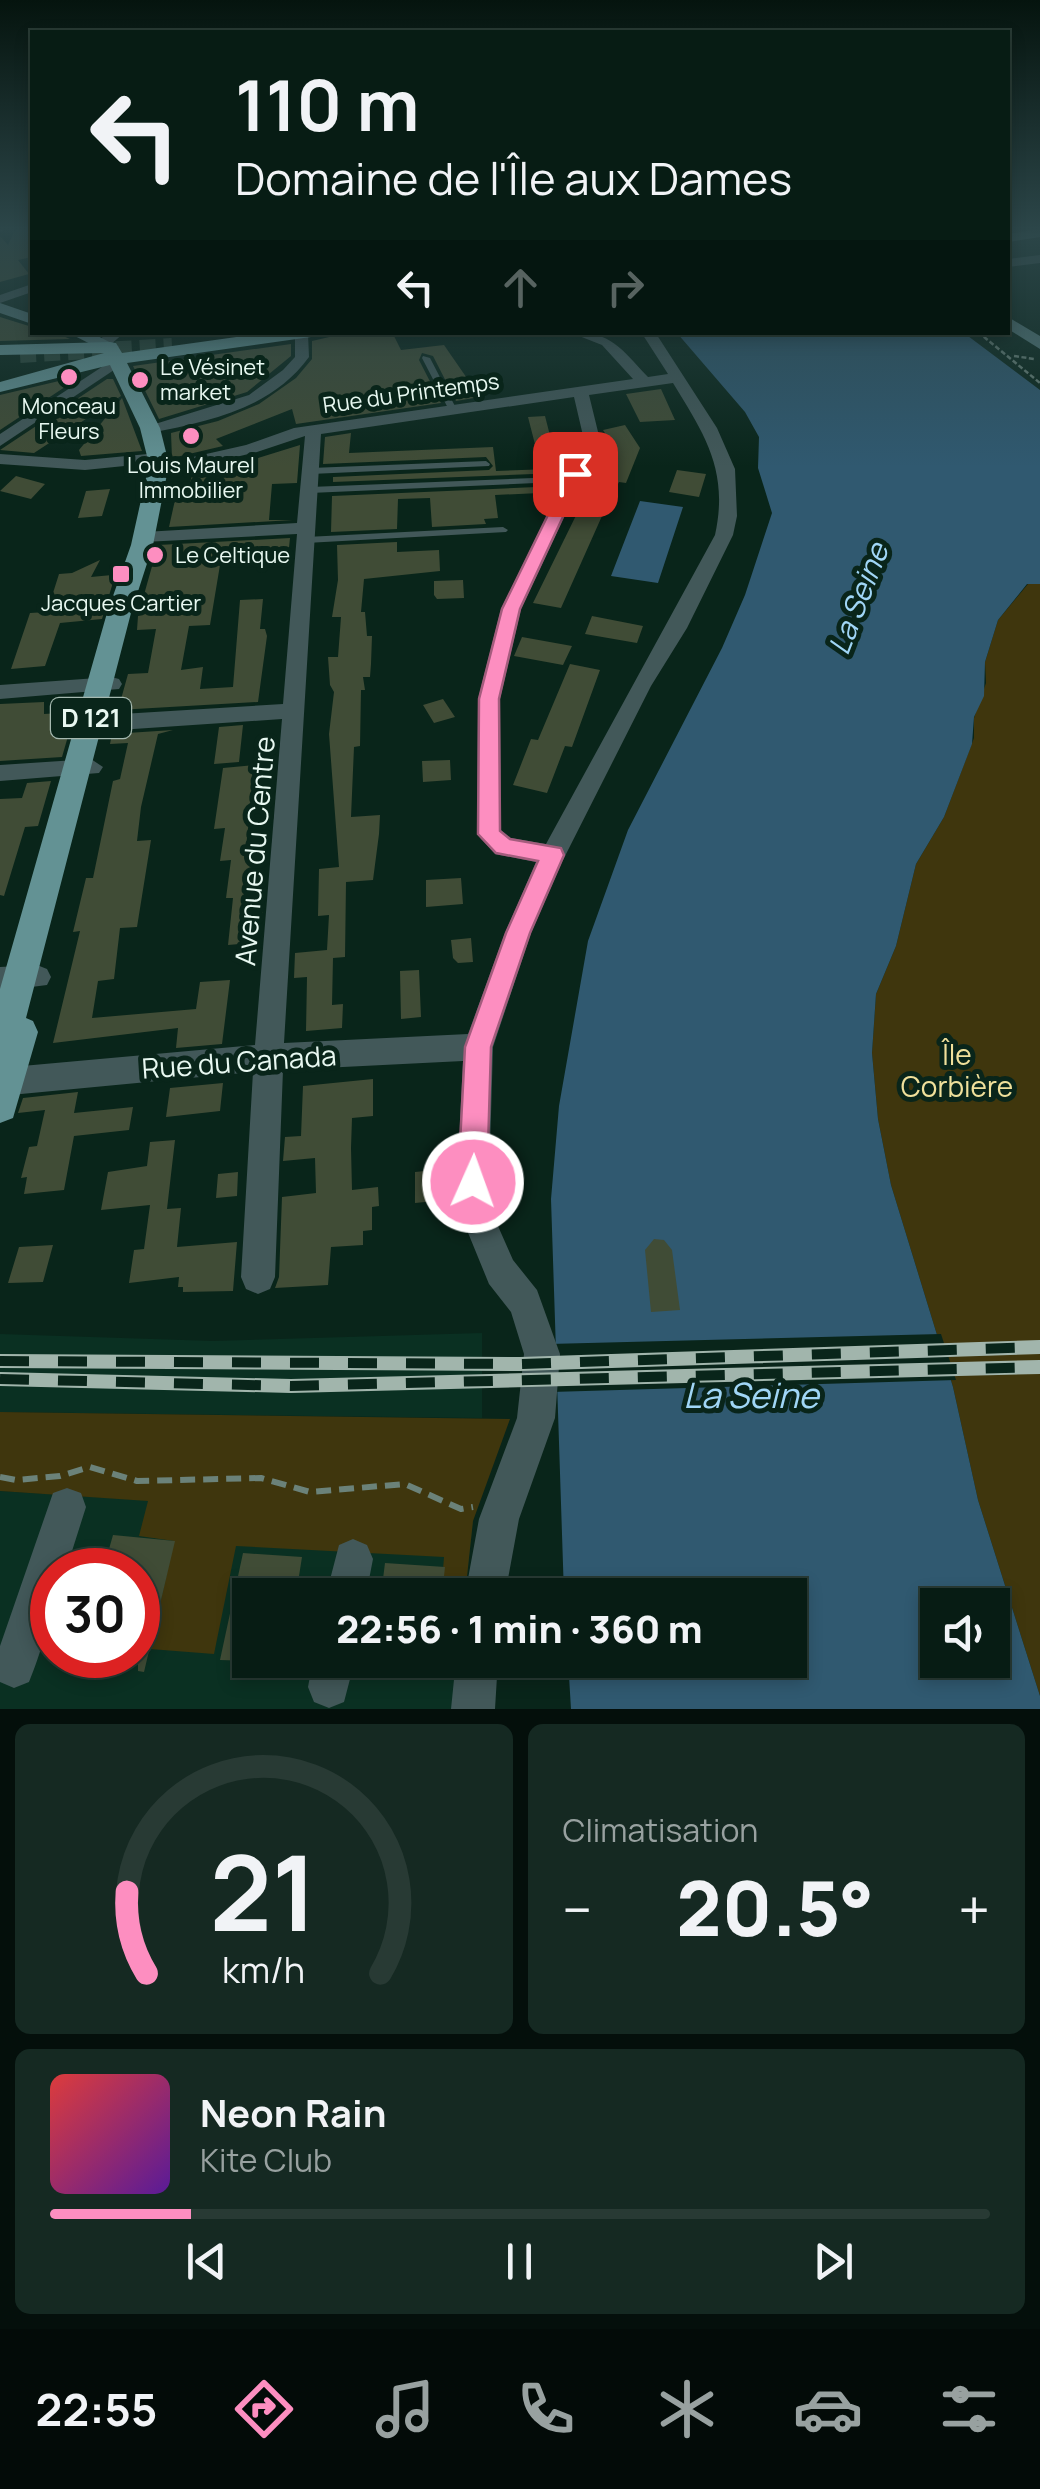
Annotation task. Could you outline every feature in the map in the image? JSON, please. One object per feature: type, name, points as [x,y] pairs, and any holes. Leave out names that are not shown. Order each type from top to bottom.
[{"type":"main road","points":[[0,308],[30,318]]},
{"type":"main road","points":[[1010,311],[1040,332]]},
{"type":"main road","points":[[1010,324],[1037,352]]},
{"type":"main road","points":[[146,349],[218,335]]},
{"type":"main road","points":[[172,346],[252,335]]},
{"type":"main road","points":[[28,358],[81,345],[146,349],[291,335]]},
{"type":"main road","points":[[8,385],[81,345],[114,349]]},
{"type":"main road","points":[[8,385],[81,345]]},
{"type":"main road","name":"D 121","points":[[2,1080],[20,978],[84,767],[142,545],[158,464],[150,428],[114,349]]},
{"type":"main road","points":[[0,355],[57,356]]},
{"type":"main road","points":[[0,355],[57,356]]},
{"type":"street","points":[[150,428],[228,408],[281,382],[302,357],[301,335]]},
{"type":"street","points":[[487,1578],[505,1504],[536,1418],[542,1354],[525,1302],[501,1272],[478,1218],[473,1182],[478,1047],[518,933],[552,855],[605,749],[677,628],[724,535],[728,516],[726,469],[708,428],[650,335]]},
{"type":"street","points":[[602,336],[618,349],[644,382]]},
{"type":"street","points":[[0,441],[114,349]]},
{"type":"street","name":"Rue du Printemps","points":[[0,459],[86,466],[222,457],[314,430],[674,378]]},
{"type":"street","points":[[552,855],[504,847],[489,834],[489,699],[511,609],[592,440],[580,390]]},
{"type":"street","name":"Avenue du Centre","points":[[258,1277],[268,1057],[314,430]]},
{"type":"street","points":[[142,545],[307,534]]},
{"type":"street","points":[[0,692],[105,685]]},
{"type":"street","points":[[95,723],[296,711]]},
{"type":"street","points":[[0,773],[84,767]]},
{"type":"street","name":"Rue du Canada","points":[[2,1080],[268,1057],[478,1047]]},
{"type":"street","points":[[14,1668],[67,1507]]},
{"type":"street","points":[[473,1709],[476,1678]]},
{"type":"lane","points":[[426,358],[453,410]]},
{"type":"lane","points":[[310,480],[486,464]]},
{"type":"lane","points":[[310,480],[534,481]]},
{"type":"lane","points":[[307,534],[503,530]]},
{"type":"path","points":[[982,335],[1012,357],[1018,370],[1040,383]]},
{"type":"path","points":[[1012,357],[1037,352]]},
{"type":"path","points":[[0,1476],[16,1480],[60,1476],[90,1467],[137,1480],[261,1478],[310,1492],[405,1484],[460,1509],[505,1504]]},
{"type":"shaded area","points":[[482,1333],[482,1418],[0,1412],[0,1334],[213,1341]]},
{"type":"shaded area","points":[[0,1491],[473,1521],[467,1578],[232,1578],[232,1678],[457,1678],[454,1709],[0,1709]]},
{"type":"green space","name":"Île Corbière","points":[[1028,584],[1040,584],[1040,1696],[1010,1601],[1010,1588],[1006,1588],[978,1500],[953,1387],[891,1185],[878,1119],[872,1053],[876,994],[896,946],[916,864],[944,817],[974,738],[974,718],[986,683],[985,662],[998,620]]},
{"type":"green space","points":[[0,1412],[510,1419],[473,1521],[467,1578],[442,1578],[444,1557],[236,1546],[214,1654],[160,1650],[160,1604],[174,1541],[139,1536],[148,1501],[0,1491]]},
{"type":"water","name":"La Seine","points":[[679,335],[967,335],[1040,390],[1040,584],[1027,584],[998,620],[985,662],[984,696],[974,717],[972,744],[944,817],[916,864],[896,946],[876,994],[872,1053],[878,1119],[891,1185],[953,1387],[978,1500],[1006,1588],[920,1588],[920,1678],[1010,1678],[1010,1601],[1040,1696],[1040,1709],[571,1709],[569,1678],[807,1678],[807,1578],[563,1578],[551,1199],[559,1106],[588,941],[628,830],[722,648],[745,595],[772,513],[758,468],[759,437],[745,412]]},
{"type":"water","points":[[640,501],[683,507],[658,583],[611,576]]},
{"type":"pier","points":[[941,1334],[956,1380],[551,1392],[549,1344]]},
{"type":"building","points":[[0,317],[30,326],[30,335],[61,335],[70,339],[0,341]]},
{"type":"building","points":[[338,335],[394,335],[401,350],[444,345],[480,397],[456,401],[433,356],[422,353],[419,360],[441,403],[296,424],[292,409],[216,439],[223,446],[172,458],[171,433],[218,421],[259,404],[296,378],[312,359],[312,341]]},
{"type":"building","points":[[291,344],[291,356],[247,392],[159,419],[133,366]]},
{"type":"building","points":[[80,377],[0,430],[0,395]]},
{"type":"building","points":[[107,379],[113,379],[121,396],[34,453],[0,450]]},
{"type":"building","points":[[661,389],[675,420],[640,422],[626,394]]},
{"type":"building","points":[[122,398],[142,451],[81,456],[79,450]]},
{"type":"building","points":[[545,416],[556,459],[539,460],[528,417]]},
{"type":"building","points":[[625,425],[640,448],[626,483],[619,482],[606,507],[561,608],[533,603],[589,489],[596,491],[615,449],[603,430]]},
{"type":"building","points":[[351,433],[349,453],[493,447],[496,471],[549,469],[540,493],[495,495],[498,518],[484,519],[486,524],[432,527],[430,498],[398,499],[397,529],[331,532],[332,496],[536,487],[540,483],[533,474],[333,482],[333,477],[489,470],[493,466],[486,457],[323,464],[325,437]]},
{"type":"building","points":[[300,445],[297,483],[272,484],[269,520],[293,520],[169,527],[175,500],[186,499],[193,471],[236,461],[239,464]]},
{"type":"building","points":[[677,470],[706,474],[699,497],[669,492]]},
{"type":"building","points":[[16,476],[45,484],[31,499],[0,491]]},
{"type":"building","points":[[110,489],[102,516],[78,518],[86,491]]},
{"type":"building","points":[[290,538],[288,557],[254,559],[253,563],[221,559],[210,625],[189,626],[181,670],[203,667],[200,689],[233,687],[240,600],[263,599],[260,629],[265,629],[267,636],[258,702],[118,710],[128,674],[148,673],[156,629],[137,630],[138,616],[158,545]]},
{"type":"building","points":[[397,542],[397,552],[439,550],[440,571],[364,579],[361,612],[365,612],[367,636],[372,636],[371,664],[370,677],[363,677],[365,690],[361,690],[360,746],[354,747],[351,817],[380,815],[379,834],[373,880],[346,882],[345,957],[333,958],[332,1005],[343,1004],[342,1028],[306,1031],[307,977],[294,978],[295,953],[327,950],[329,915],[318,916],[319,869],[339,867],[329,734],[334,692],[328,657],[338,657],[341,617],[332,617],[338,580],[337,545]]},
{"type":"building","points":[[100,560],[91,577],[112,575],[114,579],[102,619],[60,623],[45,666],[11,669],[30,613],[47,612],[59,574],[72,573]]},
{"type":"building","points":[[463,580],[464,598],[437,599],[434,595],[434,581]]},
{"type":"building","points":[[592,616],[643,626],[637,643],[585,634]]},
{"type":"building","points":[[522,637],[572,646],[563,665],[514,656]]},
{"type":"building","points":[[570,664],[600,670],[572,747],[565,746],[547,793],[513,785],[531,739],[538,740]]},
{"type":"building","points":[[443,699],[455,717],[434,723],[423,705]]},
{"type":"building","points":[[44,702],[44,714],[75,712],[62,757],[0,761],[0,704]]},
{"type":"building","points":[[243,725],[239,762],[214,764],[219,727]]},
{"type":"building","points":[[173,730],[158,734],[141,807],[137,841],[151,840],[137,927],[120,928],[114,979],[98,981],[92,1018],[196,1009],[200,982],[230,980],[222,1044],[176,1048],[178,1028],[53,1043],[80,931],[73,932],[86,878],[93,878],[113,781],[120,779],[128,743],[110,744],[112,734]]},
{"type":"building","points":[[450,760],[451,780],[423,782],[422,761]]},
{"type":"building","points":[[255,765],[245,856],[255,856],[254,877],[265,876],[262,916],[253,917],[251,943],[228,945],[233,898],[226,898],[231,860],[220,861],[225,828],[214,829],[223,768]]},
{"type":"building","points":[[51,781],[38,826],[25,827],[4,896],[0,895],[0,799],[22,798],[27,783]]},
{"type":"building","points":[[461,878],[463,904],[426,907],[426,880]]},
{"type":"building","points":[[471,938],[473,962],[458,963],[453,958],[451,940]]},
{"type":"building","points":[[419,970],[421,1017],[401,1019],[400,971]]},
{"type":"building","points":[[373,1079],[373,1116],[352,1118],[351,1148],[352,1190],[378,1187],[379,1206],[372,1207],[372,1230],[363,1231],[363,1245],[331,1247],[328,1285],[275,1288],[279,1277],[282,1197],[316,1193],[315,1158],[283,1161],[285,1137],[301,1136],[303,1086]]},
{"type":"building","points":[[223,1083],[220,1111],[166,1117],[170,1088]]},
{"type":"building","points":[[78,1092],[74,1113],[133,1107],[129,1130],[74,1136],[64,1190],[24,1194],[27,1177],[21,1178],[29,1147],[37,1146],[45,1110],[18,1113],[23,1098]]},
{"type":"building","points":[[175,1140],[167,1209],[181,1208],[177,1247],[237,1242],[233,1291],[183,1292],[183,1287],[178,1287],[179,1277],[129,1283],[134,1250],[144,1249],[150,1205],[101,1210],[108,1172],[147,1166],[150,1142]]},
{"type":"building","points":[[454,1168],[456,1199],[415,1203],[415,1172]]},
{"type":"building","points":[[238,1172],[237,1196],[216,1198],[218,1174]]},
{"type":"building","points":[[654,1239],[664,1240],[672,1250],[680,1310],[651,1312],[645,1250]]},
{"type":"building","points":[[53,1245],[43,1282],[8,1283],[19,1247]]},
{"type":"building","points":[[113,1535],[175,1541],[160,1604],[160,1548],[109,1548]]},
{"type":"building","points":[[243,1553],[302,1557],[299,1578],[238,1578]]},
{"type":"building","points":[[385,1563],[445,1567],[444,1578],[383,1578]]},
{"type":"building","points":[[232,1604],[232,1660],[220,1660]]},
{"type":"tunnel","points":[[20,355],[172,346]]},
{"type":"railway","points":[[0,1361],[520,1364],[1040,1347]]},
{"type":"railway","points":[[0,1379],[291,1386],[1040,1367]]},
{"type":"place","name":"Monceau Fleurs","points":[[69,377]]},
{"type":"place","name":"Le Vésinet market","points":[[140,380]]},
{"type":"place","name":"Louis Maurel Immobilier","points":[[191,436]]},
{"type":"place","name":"Le Celtique","points":[[155,555]]},
{"type":"place","name":"Jacques Cartier","points":[[121,574]]},
{"type":"route","points":[[473,1182],[478,1047],[518,933],[552,855],[504,847],[489,834],[489,699],[511,609],[575,474]]}]
